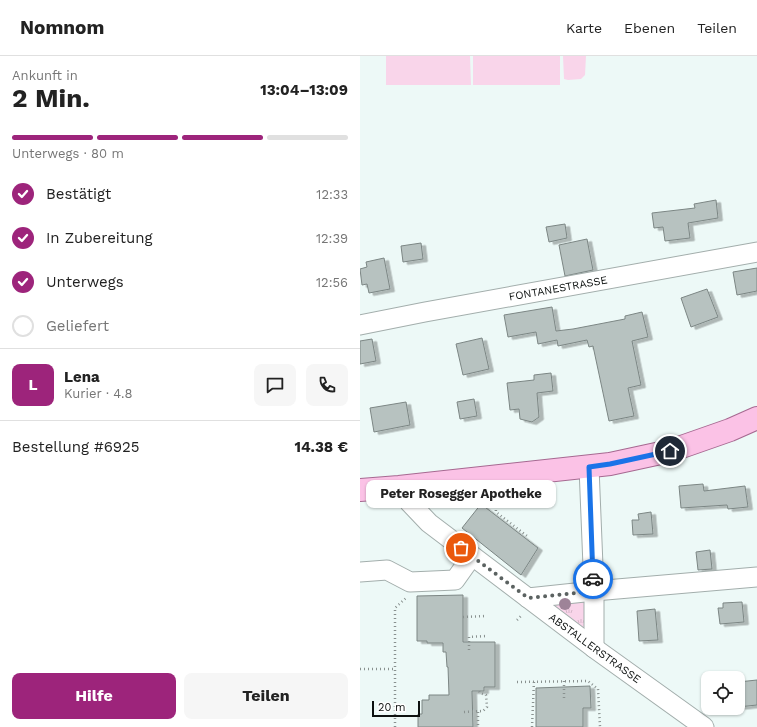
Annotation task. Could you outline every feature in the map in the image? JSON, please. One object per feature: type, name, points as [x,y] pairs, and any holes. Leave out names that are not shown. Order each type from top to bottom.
[{"type":"main road","points":[[360,490],[610,464],[670,451],[730,430],[757,418]]},
{"type":"street","name":"FONTANESTRASSE","points":[[360,325],[757,252]]},
{"type":"street","points":[[589,467],[594,591],[594,648]]},
{"type":"street","name":"ABSTALLERSTRASSE","points":[[399,487],[410,503],[429,523],[594,648],[704,727]]},
{"type":"street","points":[[360,572],[387,570],[410,582],[455,580],[472,556]]},
{"type":"street","points":[[528,598],[757,577]]},
{"type":"path","points":[[495,498],[496,512],[527,536]]},
{"type":"path","points":[[395,727],[395,608],[409,596],[410,582]]},
{"type":"path","points":[[463,617],[486,616]]},
{"type":"path","points":[[469,650],[469,638],[487,636]]},
{"type":"path","points":[[360,669],[394,669]]},
{"type":"path","points":[[517,682],[588,680],[598,689],[600,727]]},
{"type":"path","points":[[532,727],[534,681]]},
{"type":"path","points":[[564,681],[564,700]]},
{"type":"path","points":[[464,712],[483,711],[487,707],[486,695],[479,691]]},
{"type":"path","points":[[478,712],[478,727]]},
{"type":"green space","points":[[386,56],[470,56],[471,85],[386,85]]},
{"type":"green space","points":[[473,56],[560,56],[560,85],[473,85]]},
{"type":"green space","points":[[563,56],[586,56],[585,75],[581,79],[564,79]]},
{"type":"green space","points":[[584,601],[586,612],[585,626],[581,628],[551,606],[553,604]]},
{"type":"building","points":[[716,200],[718,218],[688,223],[690,238],[665,241],[663,227],[654,228],[652,213],[695,208],[694,204]]},
{"type":"building","points":[[565,224],[567,238],[549,242],[546,227]]},
{"type":"building","points":[[587,239],[593,270],[565,276],[559,245]]},
{"type":"building","points":[[421,243],[423,259],[403,262],[401,246]]},
{"type":"building","points":[[384,258],[390,289],[369,293],[367,284],[362,285],[360,269],[367,267],[366,262]]},
{"type":"building","points":[[757,268],[757,291],[737,295],[733,272]]},
{"type":"building","points":[[707,289],[718,317],[691,327],[681,298]]},
{"type":"building","points":[[552,307],[556,331],[625,319],[625,316],[642,312],[648,337],[632,341],[641,385],[628,388],[634,416],[609,421],[593,346],[589,347],[587,340],[558,346],[557,340],[538,344],[536,332],[508,337],[504,315]]},
{"type":"building","points":[[482,338],[489,369],[463,375],[456,344]]},
{"type":"building","points":[[372,339],[376,361],[360,364],[360,341]]},
{"type":"building","points":[[551,373],[553,391],[537,393],[539,417],[532,422],[520,419],[519,409],[510,410],[507,383],[534,380],[534,375]]},
{"type":"building","points":[[474,399],[477,416],[460,419],[457,402]]},
{"type":"building","points":[[406,402],[410,425],[374,432],[370,408]]},
{"type":"building","points":[[703,484],[704,491],[745,486],[748,507],[728,509],[727,505],[681,508],[679,486]]},
{"type":"building","points":[[481,504],[538,548],[521,575],[462,528]]},
{"type":"building","points":[[651,512],[653,534],[633,535],[632,520],[639,520],[638,514]]},
{"type":"building","points":[[710,550],[712,569],[698,570],[696,552]]},
{"type":"building","points":[[463,595],[463,642],[495,642],[495,687],[484,687],[484,691],[472,691],[473,727],[418,727],[418,714],[422,714],[422,700],[429,700],[429,695],[449,695],[448,667],[446,652],[443,652],[443,643],[427,643],[427,641],[417,641],[417,596]]},
{"type":"building","points":[[742,602],[744,622],[720,624],[718,608],[723,608],[723,603]]},
{"type":"building","points":[[655,609],[658,640],[639,641],[637,611]]},
{"type":"building","points":[[757,680],[757,705],[745,706],[745,681]]},
{"type":"building","points":[[590,686],[591,708],[583,708],[583,727],[536,727],[536,688]]},
{"type":"way so far","points":[[461,548],[528,598],[594,591],[593,579]]},
{"type":"place","name":"Peter Rosegger Apotheke","points":[[461,548]]},
{"type":"route","points":[[593,579],[589,467],[670,451]]}]
